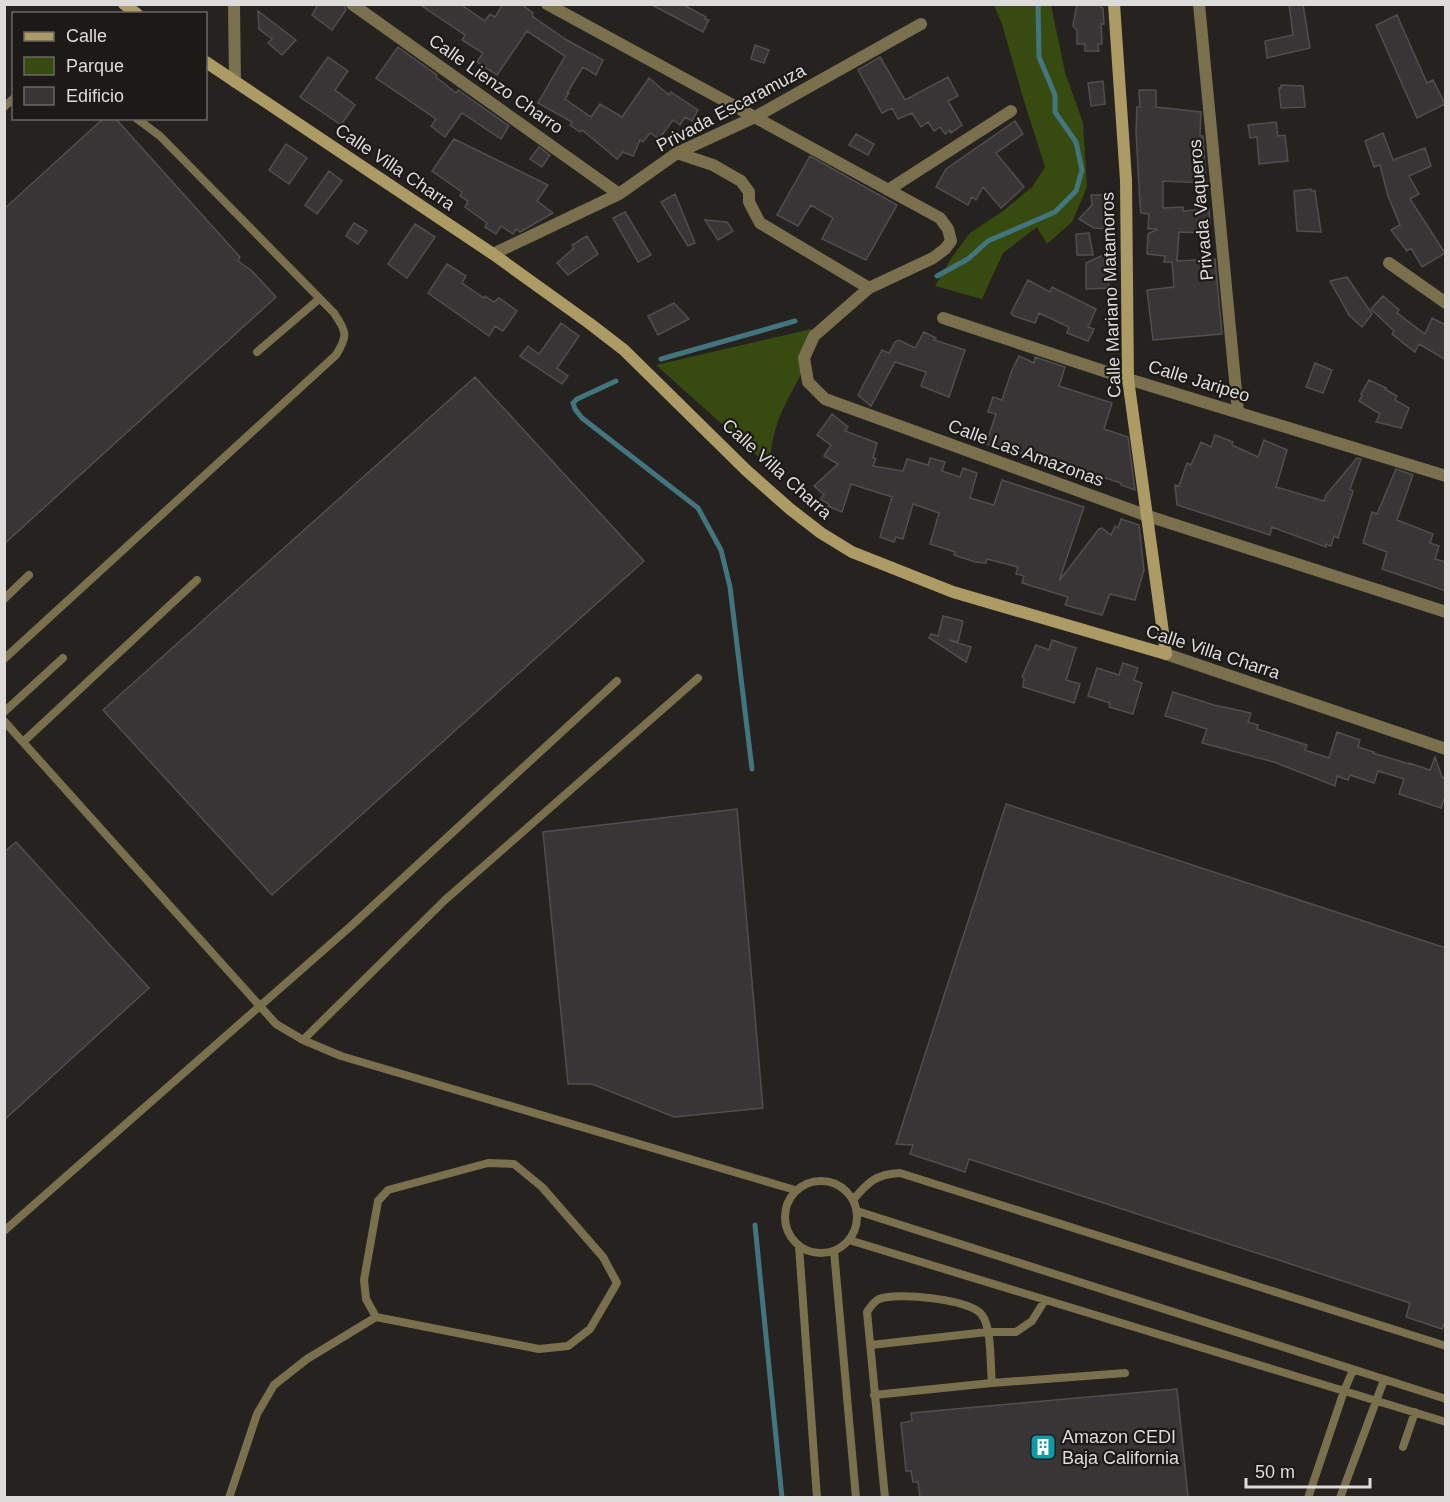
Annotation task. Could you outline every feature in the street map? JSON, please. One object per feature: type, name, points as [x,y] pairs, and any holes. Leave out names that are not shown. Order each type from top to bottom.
[{"type":"street","points":[[234,4],[235,82]]},
{"type":"street","name":"Calle Lienzo Charro","points":[[352,4],[620,194]]},
{"type":"street","points":[[547,4],[888,189],[1011,111]]},
{"type":"street","name":"Calle Mariano Matamoros","points":[[1114,4],[1126,180],[1128,379],[1166,654]]},
{"type":"street","name":"Privada Vaqueros","points":[[1199,4],[1238,412]]},
{"type":"street","name":"Privada Escaramuza","points":[[493,254],[620,194],[677,153],[755,117],[921,24]]},
{"type":"street","name":"Calle Villa Charra","points":[[207,63],[493,254],[624,350],[746,470],[790,509],[820,533],[852,552],[953,592],[1166,654],[1446,749]]},
{"type":"street","points":[[677,153],[713,165],[741,181],[748,192],[749,202],[760,223],[869,288]]},
{"type":"street","name":"Calle Las Amazonas","points":[[888,189],[940,218],[948,229],[951,241],[933,258],[869,288],[814,336],[804,358],[808,382],[825,399],[1148,516],[1446,612]]},
{"type":"street","points":[[1389,263],[1446,303]]},
{"type":"street","name":"Calle Jaripeo","points":[[943,318],[1128,379],[1446,476]]},
{"type":"lane","points":[[4,659],[336,355],[344,342],[343,327],[334,314],[160,136],[139,120]]},
{"type":"lane","points":[[257,352],[319,299]]},
{"type":"lane","points":[[4,599],[29,575]]},
{"type":"lane","points":[[23,742],[197,580]]},
{"type":"lane","points":[[4,712],[63,658]]},
{"type":"lane","points":[[303,1040],[445,900],[698,678]]},
{"type":"lane","points":[[4,1231],[351,926],[617,681]]},
{"type":"lane","points":[[4,721],[276,1024],[303,1040],[341,1056],[795,1190]]},
{"type":"lane","points":[[229,1497],[257,1414],[274,1385],[308,1359],[376,1317],[539,1349],[568,1346],[590,1329],[617,1283],[603,1257],[542,1187],[514,1164],[488,1163],[388,1190],[378,1201],[364,1280],[366,1299],[376,1317]]},
{"type":"lane","points":[[853,1200],[865,1186],[882,1174],[900,1173],[1446,1346]]},
{"type":"lane","points":[[823,1180],[842,1187],[853,1200],[857,1221],[849,1240],[834,1251],[816,1253],[799,1246],[788,1232],[785,1223],[786,1206],[795,1190],[813,1181],[823,1180]]},
{"type":"lane","points":[[857,1212],[1446,1399]]},
{"type":"lane","points":[[849,1240],[1446,1422]]},
{"type":"lane","points":[[799,1246],[817,1497]]},
{"type":"lane","points":[[834,1251],[856,1497]]},
{"type":"lane","points":[[885,1497],[867,1312],[873,1303],[881,1298],[898,1296],[930,1297],[979,1310],[984,1318],[987,1332],[992,1383]]},
{"type":"lane","points":[[871,1345],[987,1332],[1016,1332],[1032,1321],[1045,1300]]},
{"type":"lane","points":[[1308,1497],[1344,1390],[1353,1370]]},
{"type":"lane","points":[[874,1395],[1125,1372]]},
{"type":"lane","points":[[1340,1497],[1384,1380]]},
{"type":"lane","points":[[1403,1447],[1415,1413]]},
{"type":"green space","points":[[994,5],[1051,5],[1065,72],[1083,123],[1087,187],[1072,222],[1047,244],[1037,227],[1003,253],[982,299],[935,286],[970,233],[1003,211],[1032,187],[1045,167],[1002,24]]},
{"type":"green space","points":[[811,329],[814,336],[808,360],[781,414],[773,438],[770,467],[656,365]]},
{"type":"building","points":[[318,4],[344,4],[346,10],[332,30],[312,15]]},
{"type":"building","points":[[419,4],[460,4],[485,21],[490,14],[495,17],[503,4],[521,4],[533,13],[532,16],[565,39],[603,60],[596,75],[583,67],[565,99],[591,117],[600,104],[622,117],[649,78],[669,95],[671,92],[698,110],[692,121],[685,117],[680,125],[673,120],[659,139],[650,133],[643,142],[640,140],[633,156],[623,152],[617,159],[582,130],[580,132],[570,125],[572,122],[538,103],[565,56],[527,31],[497,75],[477,62],[483,53],[462,40],[465,35]]},
{"type":"building","points":[[650,4],[682,4],[709,20],[703,32]]},
{"type":"building","points":[[1077,4],[1100,4],[1103,8],[1104,24],[1101,24],[1102,44],[1098,44],[1099,51],[1085,51],[1085,44],[1077,44],[1077,30],[1073,26]]},
{"type":"building","points":[[1289,4],[1303,4],[1310,48],[1267,58],[1265,41],[1293,35]]},
{"type":"building","points":[[258,11],[296,40],[282,55],[268,43],[272,39],[259,29]]},
{"type":"building","points":[[1397,15],[1427,83],[1433,80],[1445,104],[1417,118],[1376,25]]},
{"type":"building","points":[[755,45],[769,50],[764,63],[751,59]]},
{"type":"building","points":[[398,47],[437,75],[436,77],[456,93],[458,90],[509,126],[501,139],[462,113],[445,137],[431,126],[436,119],[376,78]]},
{"type":"building","points":[[328,57],[348,71],[335,90],[355,105],[341,125],[300,97]]},
{"type":"building","points":[[880,57],[905,100],[948,77],[958,96],[948,101],[962,125],[951,133],[950,130],[945,134],[940,127],[934,131],[928,122],[921,127],[912,113],[898,119],[892,108],[882,113],[858,70]]},
{"type":"building","points":[[1103,81],[1105,104],[1091,106],[1088,83]]},
{"type":"building","points":[[1281,85],[1303,86],[1305,107],[1281,108],[1279,88]]},
{"type":"building","points":[[1139,90],[1156,90],[1156,107],[1201,112],[1200,136],[1203,136],[1206,183],[1163,181],[1163,208],[1183,207],[1183,211],[1209,209],[1210,225],[1204,226],[1205,233],[1179,232],[1177,261],[1215,259],[1222,334],[1153,340],[1147,290],[1174,287],[1172,262],[1164,262],[1165,256],[1147,254],[1148,234],[1158,229],[1148,229],[1149,214],[1141,213],[1136,131],[1137,107],[1140,107]]},
{"type":"building","points":[[102,120],[117,120],[240,257],[238,261],[252,271],[276,297],[4,544],[4,209]]},
{"type":"building","points":[[1015,121],[1023,134],[996,153],[1024,187],[1001,208],[983,187],[976,200],[972,197],[968,205],[936,187],[946,169]]},
{"type":"building","points":[[1276,122],[1278,136],[1285,135],[1288,161],[1259,164],[1257,137],[1250,138],[1248,125]]},
{"type":"building","points":[[1383,133],[1393,160],[1425,148],[1431,166],[1409,176],[1419,194],[1410,199],[1445,253],[1422,267],[1411,248],[1407,251],[1391,230],[1400,225],[1388,196],[1380,165],[1374,167],[1365,141]]},
{"type":"building","points":[[856,134],[874,144],[868,155],[849,145]]},
{"type":"building","points":[[454,139],[548,185],[537,201],[553,213],[520,232],[516,229],[513,234],[501,226],[496,234],[485,227],[487,223],[465,207],[468,201],[460,196],[462,192],[432,171]]},
{"type":"building","points":[[286,144],[307,158],[289,184],[269,170]]},
{"type":"building","points":[[539,147],[550,155],[542,167],[530,159]]},
{"type":"building","points":[[810,156],[897,205],[866,260],[822,239],[833,218],[811,205],[798,226],[777,215]]},
{"type":"building","points":[[329,171],[342,181],[317,214],[305,205]]},
{"type":"building","points":[[1311,189],[1315,191],[1321,232],[1297,231],[1294,191]]},
{"type":"building","points":[[675,194],[695,243],[688,246],[661,202]]},
{"type":"building","points":[[1091,195],[1107,195],[1109,229],[1094,228],[1079,219],[1092,205]]},
{"type":"building","points":[[625,212],[651,255],[638,262],[613,218]]},
{"type":"building","points":[[705,220],[727,222],[733,231],[718,240]]},
{"type":"building","points":[[354,223],[367,231],[358,244],[346,236]]},
{"type":"building","points":[[415,224],[435,237],[407,278],[388,264]]},
{"type":"building","points":[[1089,233],[1093,255],[1077,255],[1076,234]]},
{"type":"building","points":[[587,236],[598,254],[568,275],[557,263],[574,248],[572,245]]},
{"type":"building","points":[[1112,251],[1114,278],[1108,278],[1109,288],[1086,289],[1086,263]]},
{"type":"building","points":[[447,264],[466,276],[462,283],[484,298],[485,296],[494,302],[499,298],[517,311],[503,331],[495,326],[489,336],[428,293]]},
{"type":"building","points":[[1347,277],[1372,314],[1362,327],[1349,315],[1330,281]]},
{"type":"building","points":[[1028,280],[1050,292],[1052,287],[1096,309],[1088,327],[1094,329],[1088,341],[1067,333],[1069,327],[1039,313],[1035,323],[1011,313]]},
{"type":"building","points":[[1383,296],[1399,310],[1397,313],[1425,334],[1432,318],[1446,325],[1446,360],[1419,344],[1415,352],[1392,334],[1394,331],[1371,309]]},
{"type":"building","points":[[674,303],[689,319],[658,335],[648,316]]},
{"type":"building","points":[[561,323],[579,336],[557,368],[568,376],[562,384],[520,356],[528,346],[539,354]]},
{"type":"building","points":[[924,332],[936,338],[934,340],[965,350],[949,397],[921,386],[926,372],[895,362],[871,406],[858,395],[882,350],[889,353],[895,342],[899,340],[915,348]]},
{"type":"building","points":[[1019,356],[1034,363],[1035,357],[1065,367],[1059,386],[1112,403],[1104,429],[1128,437],[1135,490],[1121,483],[1060,463],[986,444],[996,414],[988,412],[993,397],[1002,400]]},
{"type":"building","points":[[1315,363],[1332,370],[1323,393],[1306,387]]},
{"type":"building","points":[[475,377],[644,561],[272,895],[103,710]]},
{"type":"building","points":[[1369,380],[1386,388],[1397,396],[1395,400],[1409,408],[1401,428],[1376,422],[1380,414],[1359,401]]},
{"type":"building","points":[[832,414],[848,427],[845,431],[877,443],[873,466],[903,471],[907,459],[928,465],[930,458],[945,462],[942,471],[960,477],[963,468],[977,473],[970,498],[994,505],[1002,480],[1084,507],[1059,581],[1099,529],[1102,528],[1111,535],[1115,526],[1118,528],[1121,519],[1139,525],[1144,570],[1135,600],[1110,594],[1102,615],[1065,605],[1068,597],[1022,583],[1024,576],[1016,574],[1018,567],[987,559],[986,563],[975,562],[954,555],[955,552],[930,544],[939,513],[913,504],[903,539],[896,537],[894,542],[880,537],[892,497],[851,484],[842,512],[828,506],[829,504],[820,499],[824,495],[814,486],[838,464],[824,456],[831,445],[817,435]]},
{"type":"building","points":[[1215,435],[1233,442],[1232,445],[1258,457],[1264,440],[1287,450],[1276,487],[1324,501],[1326,495],[1357,458],[1361,459],[1350,489],[1353,491],[1338,538],[1334,536],[1331,546],[1326,544],[1326,547],[1272,527],[1270,535],[1177,505],[1175,485],[1179,486],[1187,463],[1191,465],[1201,442],[1211,447]]},
{"type":"building","points":[[1396,469],[1413,475],[1397,520],[1433,534],[1430,543],[1439,546],[1435,559],[1446,562],[1446,591],[1382,569],[1387,552],[1363,543],[1372,512],[1377,514]]},
{"type":"building","points":[[943,616],[963,621],[958,642],[949,640],[971,647],[966,662],[929,638],[931,634],[938,636]]},
{"type":"building","points":[[1052,640],[1076,648],[1066,680],[1080,684],[1074,703],[1023,687],[1024,678],[1022,677],[1036,645],[1049,650]]},
{"type":"building","points":[[1123,663],[1138,668],[1134,680],[1142,683],[1133,714],[1109,707],[1110,703],[1088,696],[1097,668],[1119,675]]},
{"type":"building","points":[[1173,692],[1214,705],[1251,713],[1248,722],[1258,725],[1257,729],[1307,745],[1305,750],[1329,758],[1337,732],[1360,740],[1358,747],[1430,770],[1435,757],[1442,777],[1446,779],[1446,793],[1441,808],[1399,794],[1404,779],[1378,771],[1374,783],[1350,775],[1348,780],[1337,776],[1335,786],[1274,762],[1202,743],[1207,729],[1165,716]]},
{"type":"building","points":[[1006,804],[1446,948],[1446,1319],[1442,1329],[1406,1317],[1410,1303],[969,1159],[965,1172],[910,1154],[913,1145],[896,1144]]},
{"type":"building","points":[[737,809],[763,1108],[674,1117],[592,1084],[568,1084],[543,832]]},
{"type":"building","points":[[16,842],[149,988],[4,1120],[4,852]]},
{"type":"building","name":"Amazon CEDI Baja California","points":[[1177,1389],[1188,1497],[920,1497],[918,1482],[913,1482],[911,1471],[906,1471],[901,1423],[912,1421],[911,1413]]},
{"type":"waterway","points":[[937,276],[968,259],[988,241],[1055,212],[1076,191],[1082,170],[1076,142],[1055,112],[1055,95],[1039,57],[1038,4]]},
{"type":"waterway","points":[[661,359],[795,321]]},
{"type":"waterway","points":[[616,381],[577,399],[573,403],[575,409],[582,418],[698,508],[721,550],[730,587],[752,769]]},
{"type":"waterway","points":[[755,1225],[782,1498]]},
{"type":"place","name":"Amazon CEDI Baja California","points":[[1043,1447]]}]
